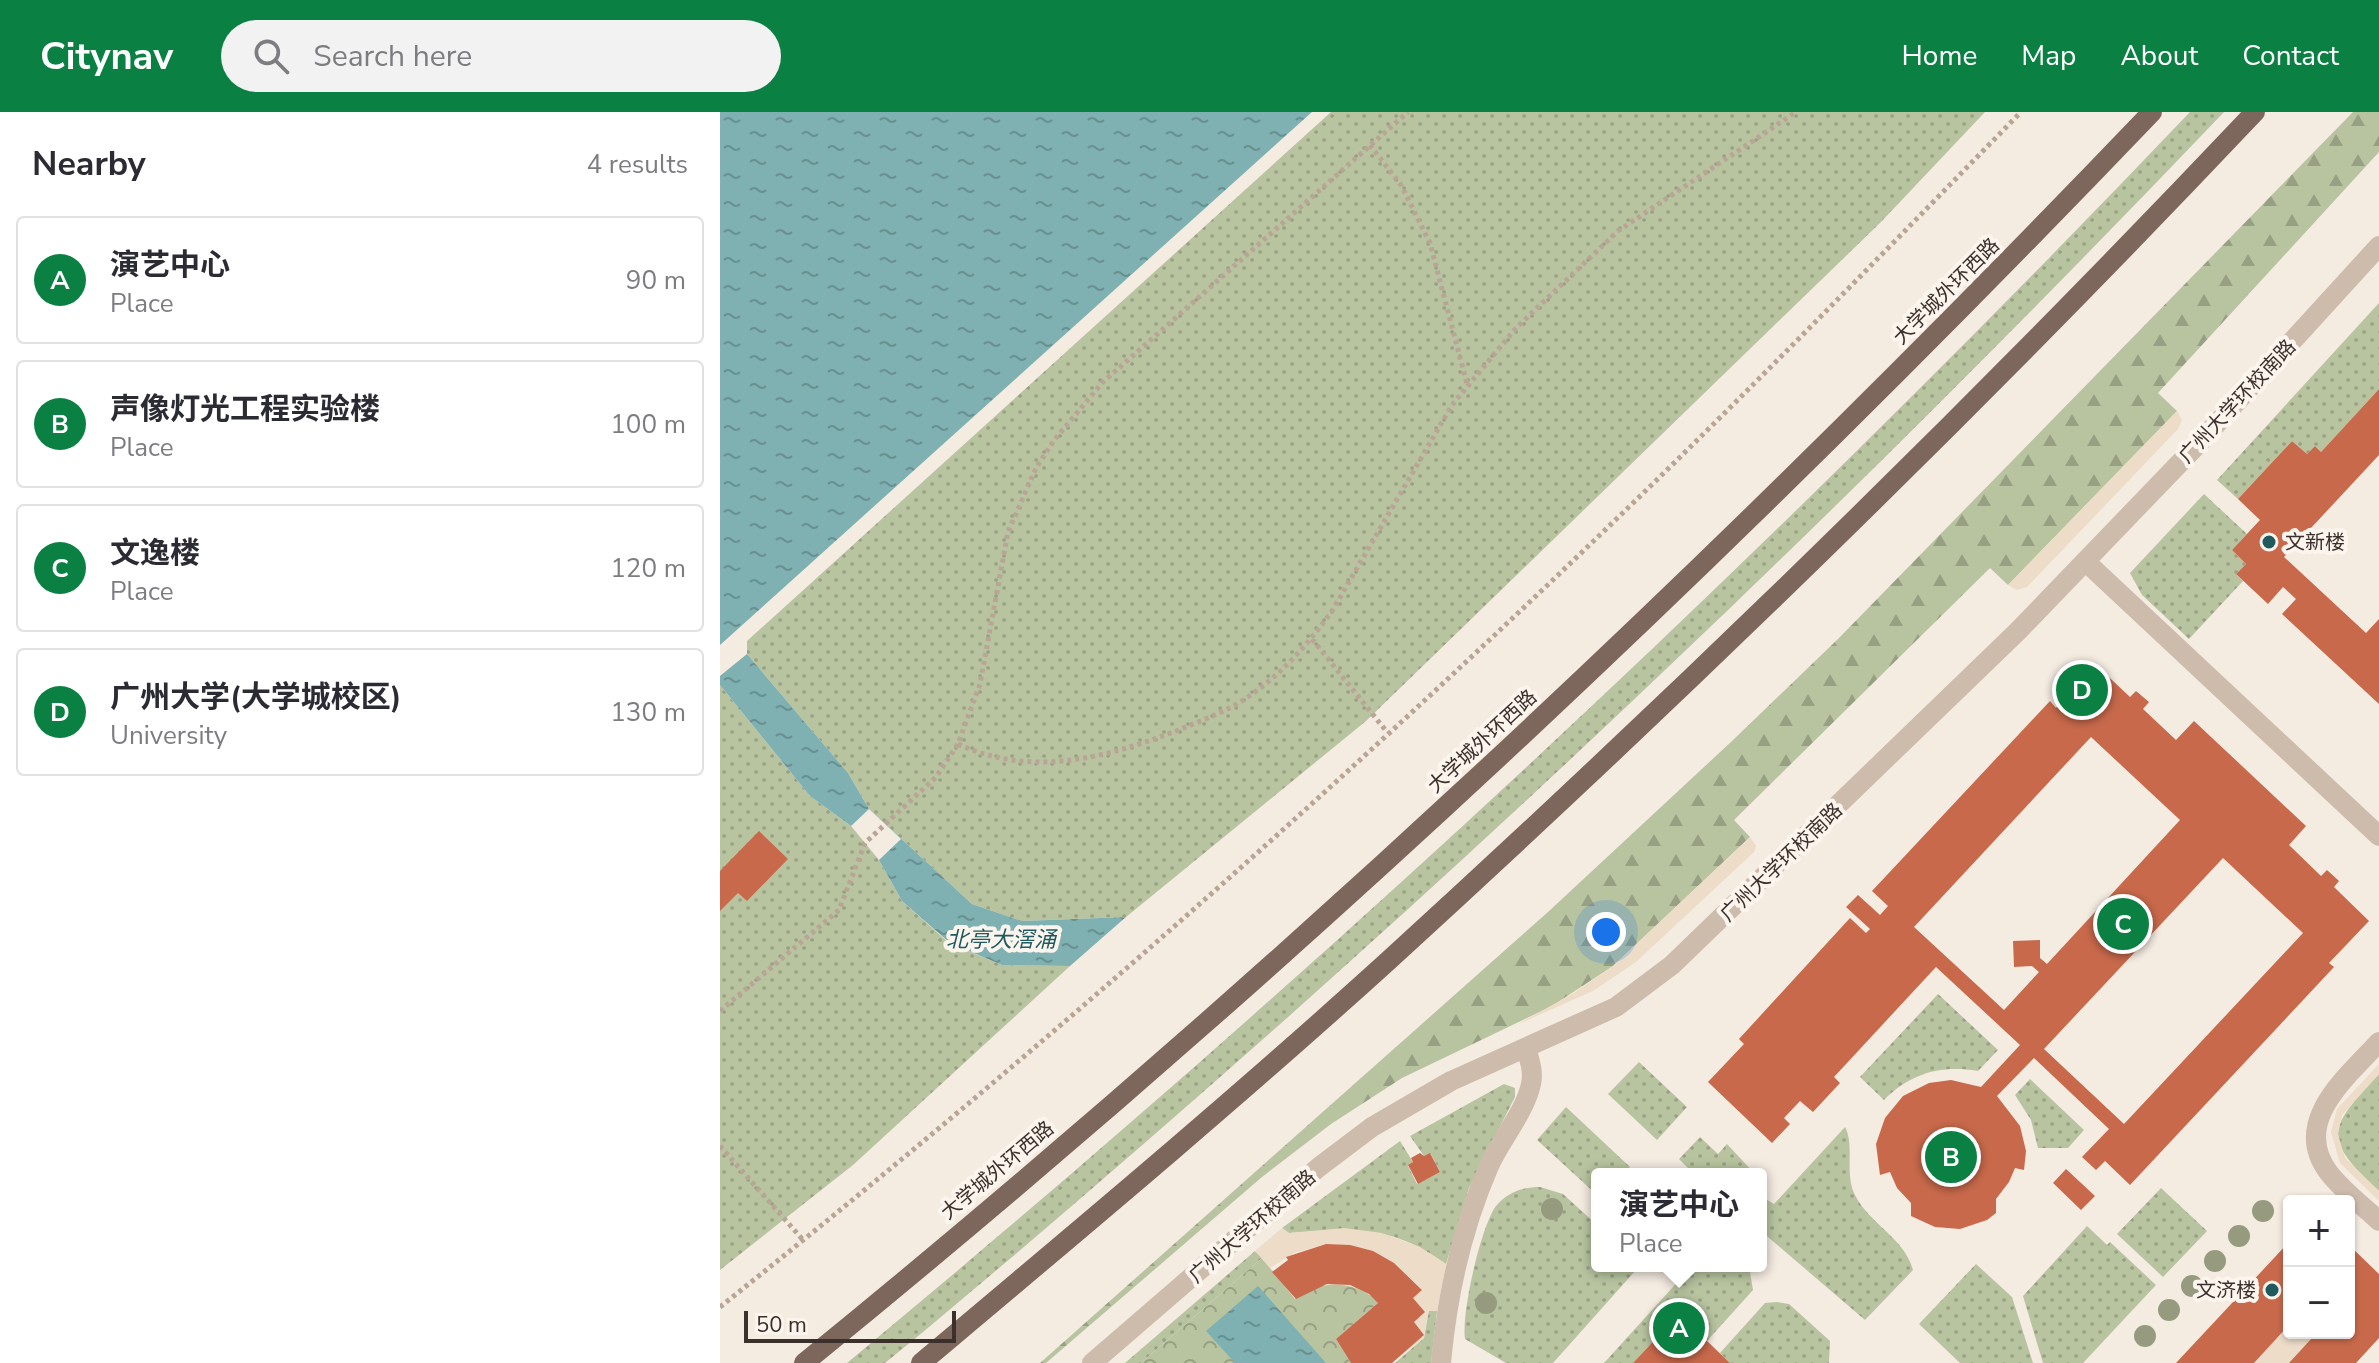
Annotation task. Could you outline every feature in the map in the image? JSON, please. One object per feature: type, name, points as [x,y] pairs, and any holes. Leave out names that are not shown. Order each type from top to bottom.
[{"type":"main road","name":"大学城外环西路","points":[[804,1363],[1121,1097],[1335,908],[1549,712],[1766,504],[1972,300],[2152,112]]},
{"type":"main road","points":[[921,1363],[1158,1163],[1385,964],[1600,766],[1818,558],[2024,352],[2255,112]]},
{"type":"lane","name":"广州大学环校南路","points":[[1092,1363],[1352,1141],[1424,1095],[1616,1007],[1672,965],[1901,747],[2085,561],[2379,246]]},
{"type":"lane","points":[[2085,561],[2379,836]]},
{"type":"lane","points":[[2379,1042],[2326,1100],[2317,1121],[2316,1138],[2328,1172],[2379,1221]]},
{"type":"lane","points":[[1441,1363],[1449,1302],[1471,1212],[1490,1164],[1531,1085],[1531,1066],[1526,1048]]},
{"type":"path","points":[[720,1011],[839,910],[865,843],[936,777],[958,744],[980,684],[1008,532],[1036,468],[1055,439],[1125,362],[1408,112]]},
{"type":"path","points":[[958,744],[994,758],[1050,764],[1141,744],[1245,699],[1279,674],[1312,639],[1340,598],[1452,405],[1516,328],[1618,231],[1796,112]]},
{"type":"path","points":[[720,1307],[1122,970],[1387,732],[1633,503],[2021,112]]},
{"type":"path","points":[[1370,145],[1401,185],[1430,243],[1468,385]]},
{"type":"path","points":[[1312,639],[1387,732]]},
{"type":"path","points":[[720,1146],[803,1240]]},
{"type":"green space","points":[[1331,112],[1985,112],[1881,222],[1366,721],[1126,917],[1022,921],[972,904],[869,809],[848,773],[747,654],[747,641]]},
{"type":"green space","points":[[2190,112],[2224,112],[1912,431],[1591,740],[1261,1041],[923,1332],[885,1363],[847,1363],[1196,1065],[1537,757],[1868,440]]},
{"type":"green space","points":[[2353,112],[2379,112],[2379,152],[2158,393],[2177,411],[2008,585],[1990,568],[1734,820],[1750,837],[1613,966],[1552,1006],[1402,1078],[1331,1124],[1262,1177],[1046,1363],[1040,1363],[1548,912],[1732,741],[1838,639]]},
{"type":"green space","points":[[2379,303],[2379,389],[2321,452],[2315,446],[2307,454],[2292,441],[2238,499],[2217,480]]},
{"type":"green space","points":[[2204,494],[2247,534],[2232,550],[2246,564],[2236,574],[2243,581],[2189,639],[2142,595],[2130,573]]},
{"type":"green space","points":[[720,685],[810,796],[851,826],[879,860],[902,901],[949,943],[1002,965],[1070,966],[853,1165],[720,1270]]},
{"type":"green space","points":[[1938,994],[1998,1050],[1978,1071],[1952,1069],[1927,1073],[1905,1083],[1884,1100],[1860,1077]]},
{"type":"green space","points":[[1639,1062],[1687,1107],[1657,1140],[1608,1094]]},
{"type":"green space","points":[[2379,1074],[2379,1191],[2347,1158],[2338,1133],[2349,1108]]},
{"type":"green space","points":[[2030,1079],[2084,1130],[2068,1148],[2038,1148],[2031,1120],[2015,1095]]},
{"type":"green space","points":[[1504,1084],[1515,1088],[1515,1097],[1469,1188],[1446,1264],[1406,1241],[1388,1235],[1352,1230],[1289,1233],[1282,1228],[1400,1141],[1413,1162],[1408,1166],[1417,1184],[1440,1172],[1431,1154],[1424,1156],[1410,1136]]},
{"type":"green space","points":[[1566,1107],[1630,1167],[1591,1168],[1591,1190],[1537,1140]]},
{"type":"green space","points":[[1845,1127],[1849,1142],[1850,1178],[1855,1195],[1902,1248],[1913,1270],[1865,1320],[1767,1236],[1767,1200],[1774,1204]]},
{"type":"green space","points":[[1700,1137],[1718,1154],[1727,1144],[1749,1168],[1688,1168],[1679,1159]]},
{"type":"green space","points":[[1540,1187],[1563,1194],[1591,1220],[1591,1272],[1634,1272],[1553,1363],[1506,1363],[1465,1339],[1469,1291],[1490,1216],[1506,1197],[1528,1188]]},
{"type":"green space","points":[[2161,1188],[2207,1231],[2163,1277],[2117,1234]]},
{"type":"green space","points":[[2087,1226],[2107,1245],[2110,1242],[2156,1285],[2083,1363],[2043,1363],[2023,1296]]},
{"type":"green space","points":[[1255,1251],[1262,1258],[1141,1363],[1125,1363]]},
{"type":"green space","points":[[1262,1258],[1295,1299],[1305,1292],[1336,1284],[1357,1289],[1377,1300],[1378,1303],[1336,1339],[1351,1363],[1141,1363]]},
{"type":"green space","points":[[1976,1264],[2012,1297],[2033,1363],[1960,1363],[1919,1324]]},
{"type":"green space","points":[[1687,1272],[1750,1272],[1753,1290],[1707,1341],[1678,1315],[1633,1363],[1604,1363]]},
{"type":"green space","points":[[1765,1303],[1789,1304],[1830,1341],[1829,1363],[1730,1363],[1720,1353]]},
{"type":"green space","points":[[1429,1310],[1437,1311],[1431,1363],[1395,1363],[1424,1338]]},
{"type":"shaded area","points":[[2177,411],[2182,420],[2178,429],[2027,587],[2017,590],[2008,585]]},
{"type":"shaded area","points":[[1750,837],[1756,846],[1754,852],[1636,962],[1593,991],[1516,1025],[1574,993],[1613,966]]},
{"type":"shaded area","points":[[2379,1064],[2379,1074],[2342,1115],[2338,1134],[2345,1158],[2379,1191],[2379,1201],[2340,1163],[2331,1132],[2337,1109]]},
{"type":"shaded area","points":[[1282,1228],[1289,1233],[1344,1228],[1382,1233],[1420,1247],[1446,1264],[1437,1311],[1428,1311],[1424,1338],[1392,1363],[1424,1335],[1414,1322],[1425,1312],[1413,1298],[1422,1289],[1394,1263],[1366,1249],[1326,1244],[1294,1253],[1270,1268],[1255,1251]]},
{"type":"shaded area","points":[[2283,1332],[2283,1339],[2311,1339],[2289,1363],[2254,1363]]},
{"type":"water","points":[[720,112],[1312,112],[720,645]]},
{"type":"water","name":"北亭大滘涌","points":[[747,654],[848,773],[869,809],[972,904],[1022,921],[1126,917],[1070,966],[1002,965],[950,943],[902,901],[879,860],[851,826],[810,796],[720,685],[720,676]]},
{"type":"water","points":[[1258,1286],[1326,1363],[1235,1363],[1206,1331]]},
{"type":"pier","points":[[869,809],[901,839],[879,860],[851,826]]},
{"type":"building","name":"文新楼","points":[[2379,389],[2379,455],[2284,557],[2366,633],[2379,619],[2379,704],[2282,614],[2296,599],[2283,587],[2268,604],[2236,574],[2246,564],[2232,550],[2260,520],[2238,499],[2292,441],[2307,454],[2315,446],[2321,452]]},
{"type":"building","points":[[2096,665],[2130,697],[2136,691],[2149,702],[2143,709],[2176,740],[2194,721],[2306,826],[2289,845],[2321,876],[2327,870],[2339,881],[2334,887],[2369,921],[2329,963],[2334,967],[2130,1185],[2105,1161],[2096,1170],[2082,1157],[2109,1129],[2034,1058],[1997,1096],[2020,1126],[2026,1151],[2024,1170],[2015,1168],[1996,1199],[1996,1213],[1987,1220],[1960,1229],[1935,1227],[1911,1216],[1911,1203],[1897,1188],[1890,1172],[1880,1175],[1876,1144],[1885,1118],[1903,1096],[1929,1083],[1951,1080],[1981,1087],[2020,1045],[1936,967],[1834,1077],[1840,1083],[1813,1112],[1800,1101],[1784,1118],[1790,1124],[1772,1143],[1708,1082],[1744,1044],[1739,1039],[1850,918],[1866,933],[1870,929],[1846,907],[1858,895],[1880,915],[1888,906],[1872,891],[2050,701],[2056,708]],"holes":[[[2091,737],[2180,820],[2047,964],[2040,958],[2040,940],[2013,941],[2014,967],[2032,966],[2039,972],[2004,1010],[1914,927]],[[2223,858],[2303,933],[2124,1124],[2044,1049]]]},
{"type":"building","points":[[759,831],[788,859],[747,901],[738,893],[720,911],[720,871]]},
{"type":"building","points":[[1420,1153],[1424,1156],[1430,1153],[1440,1172],[1418,1184],[1408,1165],[1413,1162],[1411,1158]]},
{"type":"building","points":[[2066,1169],[2095,1196],[2081,1210],[2053,1183]]},
{"type":"building","points":[[1326,1244],[1350,1245],[1373,1251],[1394,1263],[1422,1290],[1413,1298],[1425,1312],[1414,1322],[1424,1335],[1392,1363],[1351,1363],[1336,1339],[1378,1303],[1369,1294],[1350,1285],[1327,1284],[1296,1299],[1272,1272],[1288,1260],[1286,1257]]},
{"type":"building","name":"文济楼","points":[[2283,1248],[2283,1332],[2254,1363],[2176,1363]]},
{"type":"building","points":[[2355,1251],[2379,1274],[2379,1338],[2356,1363],[2289,1363],[2311,1339],[2355,1339]]},
{"type":"building","points":[[1678,1315],[1707,1341],[1730,1363],[1633,1363]]},
{"type":"place","name":"文新楼","points":[[2269,542]]},
{"type":"place","name":"广州大学(大学城校区)","points":[[2082,690]]},
{"type":"place","name":"文逸楼","points":[[2123,924]]},
{"type":"place","name":"声像灯光工程实验楼","points":[[1951,1157]]},
{"type":"place","name":"文济楼","points":[[2272,1290]]},
{"type":"place","name":"演艺中心","points":[[1679,1328]]}]
